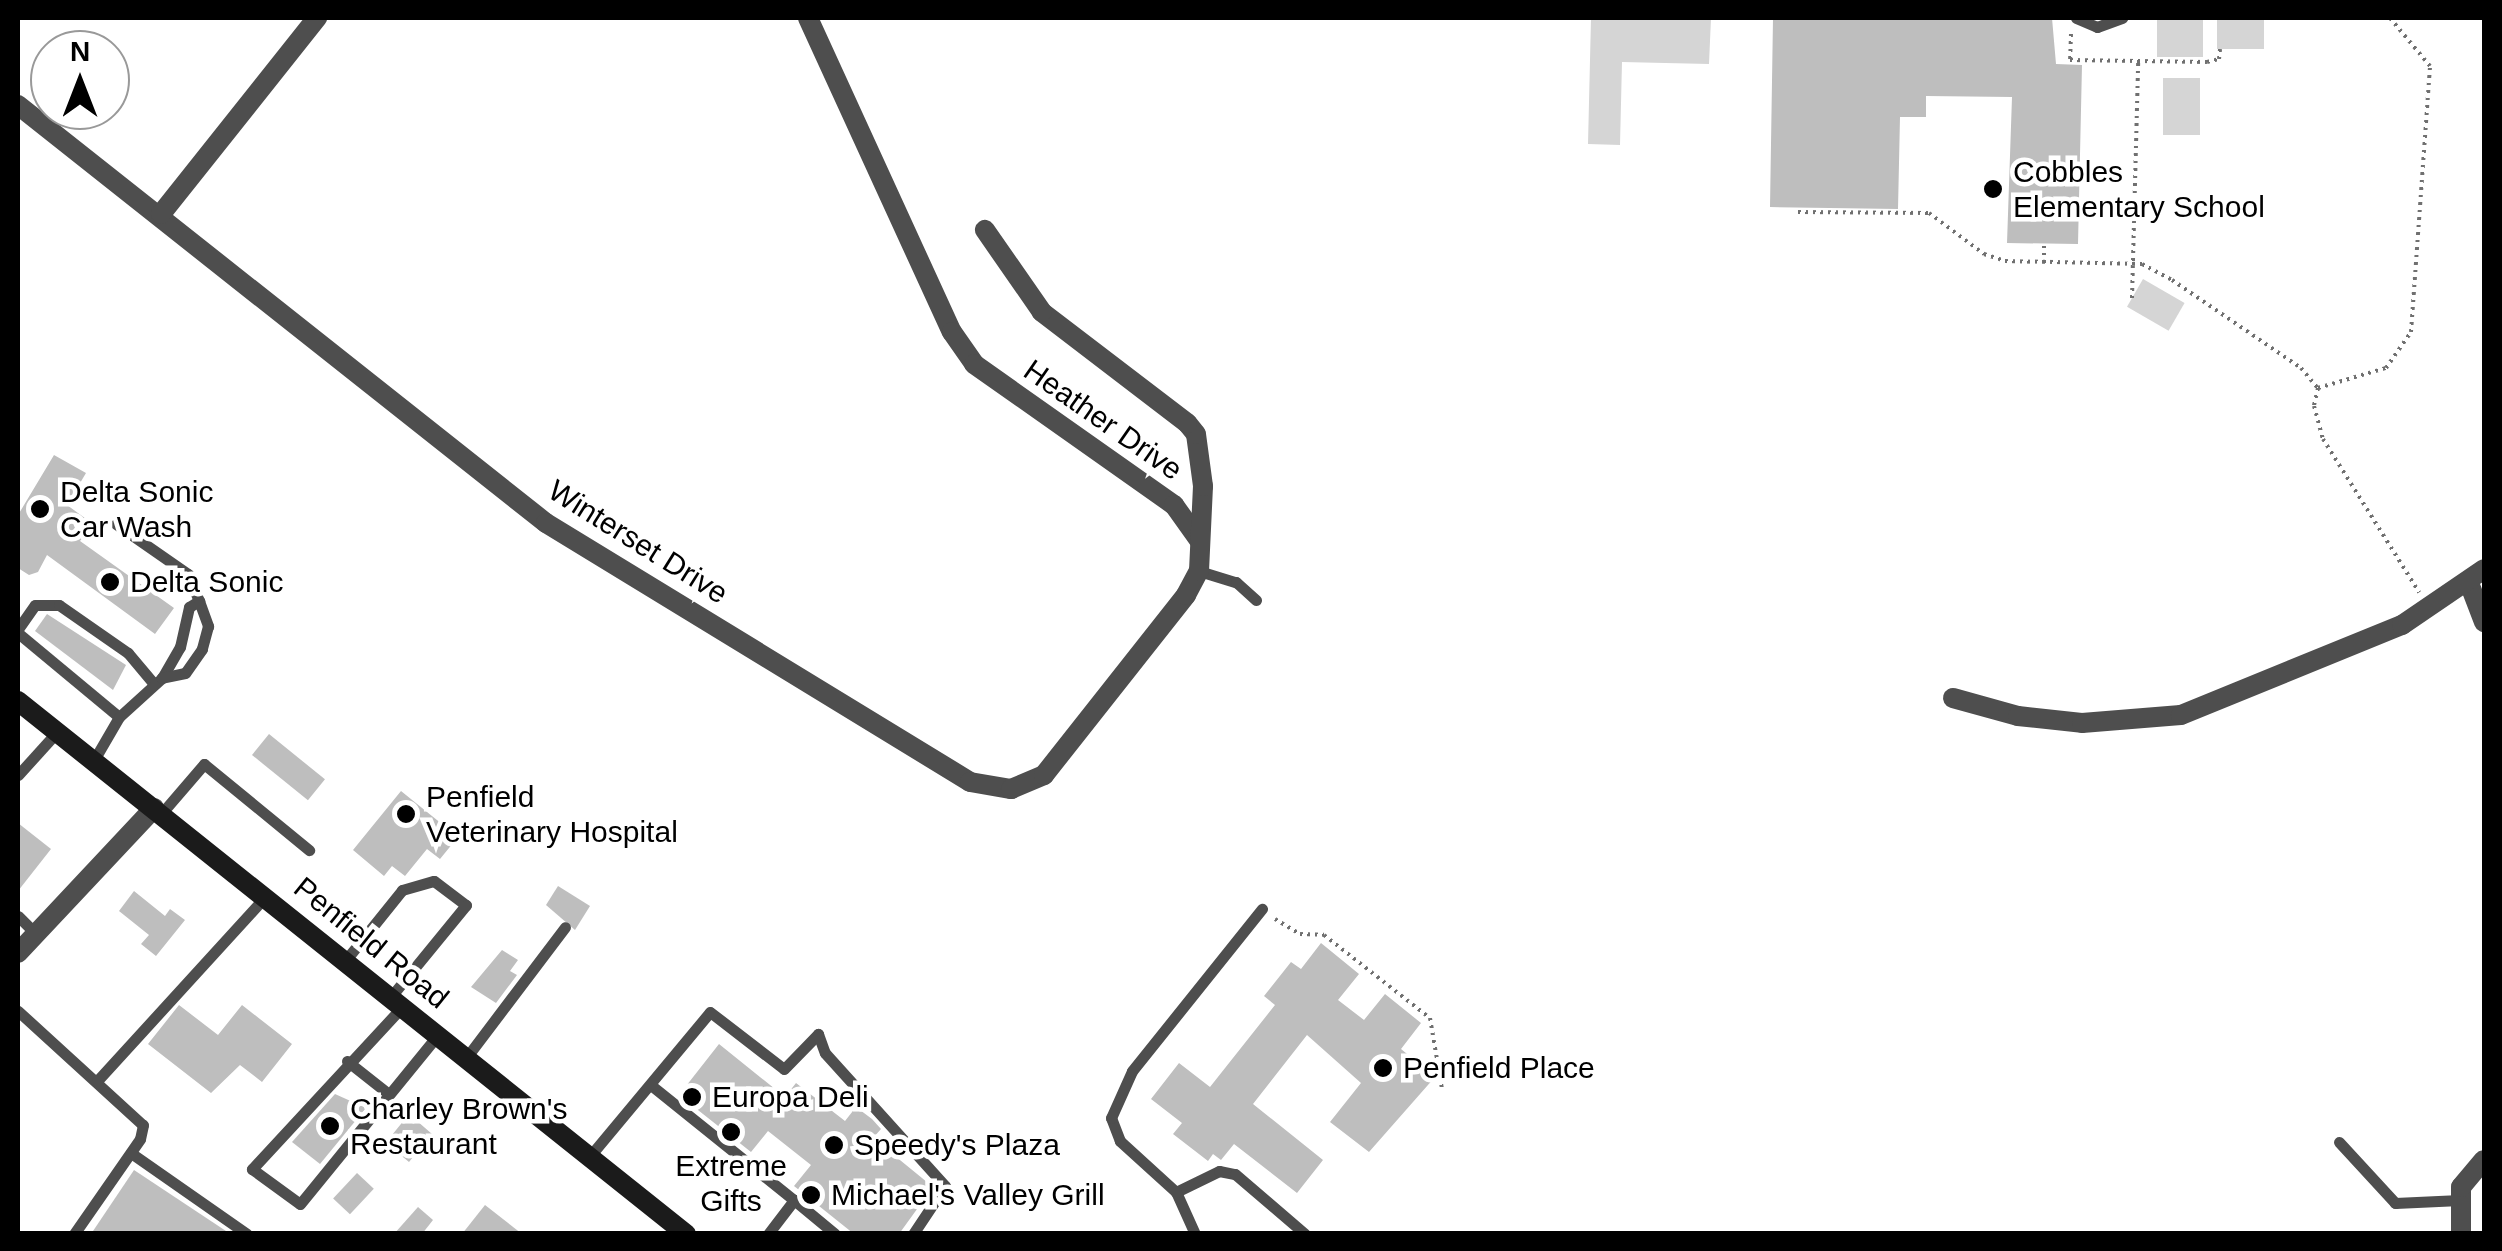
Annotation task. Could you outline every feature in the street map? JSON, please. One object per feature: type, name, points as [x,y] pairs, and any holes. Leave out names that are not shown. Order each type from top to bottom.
[{"type":"street","points":[[161,214],[317,18]]},
{"type":"street","name":"Heather Drive","points":[[808,18],[952,332],[974,364],[1174,505],[1190,521],[1200,562]]},
{"type":"street","name":"Winterset Drive","points":[[18,105],[161,214],[546,522],[970,782],[1010,789],[1044,775],[1186,595],[1200,562]]},
{"type":"street","name":"Heather Drive","points":[[985,230],[1042,312],[1151,391],[1196,434],[1200,562]]},
{"type":"street","points":[[1953,698],[2018,716],[2082,723],[2181,716],[2305,669],[2431,608],[2477,576],[2484,622]]},
{"type":"street","name":"Penfield Road","points":[[18,700],[590,1156],[674,1230]]},
{"type":"street","points":[[18,953],[34,932],[158,811]]},
{"type":"street","points":[[2461,1234],[2460,1200],[2467,1176],[2484,1160]]},
{"type":"lane","points":[[2076,18],[2097,26],[2122,18]]},
{"type":"lane","points":[[116,524],[188,574],[207,611],[202,649],[185,673],[158,681]]},
{"type":"lane","points":[[1200,562],[1236,582],[1256,600]]},
{"type":"lane","points":[[94,760],[119,717],[158,681],[180,648],[189,607],[199,601]]},
{"type":"lane","points":[[119,717],[18,631],[35,606],[59,605],[128,653],[158,681]]},
{"type":"lane","points":[[18,775],[57,732]]},
{"type":"lane","points":[[158,811],[204,764],[309,850]]},
{"type":"lane","points":[[346,961],[402,890],[434,881],[466,905],[396,1002],[252,1169],[300,1204],[386,1092],[437,1036]]},
{"type":"lane","points":[[97,1081],[266,896]]},
{"type":"lane","points":[[1195,1234],[1176,1192],[1120,1141],[1110,1118],[1117,1092],[1262,909]]},
{"type":"lane","points":[[18,916],[34,932]]},
{"type":"lane","points":[[466,1058],[565,927]]},
{"type":"lane","points":[[18,1011],[140,1118],[142,1134],[74,1234]]},
{"type":"lane","points":[[590,1156],[710,1012],[784,1068],[818,1034],[825,1053],[945,1186],[913,1234]]},
{"type":"lane","points":[[347,1061],[386,1092]]},
{"type":"lane","points":[[652,1086],[835,1234]]},
{"type":"lane","points":[[2339,1142],[2396,1203],[2460,1200]]},
{"type":"lane","points":[[131,1153],[247,1234]]},
{"type":"lane","points":[[1176,1192],[1220,1171],[1235,1174],[1305,1234]]},
{"type":"lane","points":[[768,1234],[794,1200]]},
{"type":"path","points":[[2318,388],[2386,368],[2411,332],[2430,66],[2390,18]]},
{"type":"path","points":[[2071,40],[2070,60],[2215,61],[2220,50]]},
{"type":"path","points":[[2132,298],[2129,264],[2138,62]]},
{"type":"path","points":[[1798,212],[1929,213],[1984,254],[2044,263],[2142,264],[2213,305],[2318,388]]},
{"type":"path","points":[[2044,244],[2044,263]]},
{"type":"path","points":[[2318,388],[2314,406],[2323,440],[2431,608]]},
{"type":"path","points":[[1262,909],[1290,930],[1324,935],[1430,1018],[1442,1089]]},
{"type":"shaded area","points":[[1591,18],[1711,18],[1709,64],[1622,62],[1620,145],[1588,144]]},
{"type":"shaded area","points":[[2157,18],[2203,18],[2203,57],[2157,57]]},
{"type":"shaded area","points":[[2217,18],[2264,18],[2264,49],[2217,49]]},
{"type":"shaded area","points":[[2163,78],[2200,78],[2200,135],[2163,135]]},
{"type":"shaded area","points":[[2143,279],[2185,303],[2169,331],[2127,307]]},
{"type":"building","name":"Cobbles Elementary School","points":[[1773,18],[2052,18],[2056,64],[2082,65],[2078,244],[2007,243],[2012,97],[1926,96],[1926,117],[1900,117],[1898,209],[1770,207]]},
{"type":"building","points":[[54,455],[86,473],[67,505],[93,524],[80,541],[174,608],[155,634],[47,555],[38,572],[29,575],[18,568],[18,515]]},
{"type":"building","points":[[47,614],[126,665],[113,690],[35,631]]},
{"type":"building","points":[[269,734],[325,779],[308,800],[252,755]]},
{"type":"building","name":"Penfield Veterinary Hospital","points":[[401,791],[458,837],[440,859],[427,849],[405,876],[392,866],[384,876],[353,850]]},
{"type":"building","points":[[18,823],[51,849],[18,891]]},
{"type":"building","points":[[558,886],[590,906],[575,930],[546,905]]},
{"type":"building","points":[[134,891],[165,916],[170,909],[185,920],[156,956],[141,944],[149,935],[119,911]]},
{"type":"building","name":"Penfield Place","points":[[1321,943],[1359,974],[1338,1000],[1364,1020],[1385,994],[1421,1023],[1401,1049],[1435,1077],[1369,1152],[1330,1122],[1361,1083],[1307,1035],[1253,1104],[1323,1160],[1297,1193],[1234,1144],[1221,1160],[1213,1154],[1208,1161],[1173,1134],[1182,1123],[1151,1099],[1179,1063],[1210,1087],[1275,1005],[1264,996],[1291,962],[1301,969]]},
{"type":"building","points":[[502,950],[518,960],[510,971],[517,975],[496,1003],[471,987]]},
{"type":"building","points":[[179,1005],[218,1035],[242,1005],[292,1044],[262,1082],[240,1065],[211,1093],[148,1044]]},
{"type":"building","name":"Speedy's Plaza","points":[[719,1044],[785,1097],[796,1083],[845,1121],[856,1107],[872,1119],[881,1129],[873,1138],[933,1187],[899,1234],[854,1234],[794,1186],[811,1165],[768,1131],[751,1152],[679,1095]]},
{"type":"building","name":"Charley Brown's Restaurant","points":[[335,1094],[366,1108],[320,1164],[292,1142]]},
{"type":"building","points":[[409,1114],[432,1134],[409,1162],[392,1148],[399,1140],[392,1135]]},
{"type":"building","points":[[134,1170],[229,1233],[230,1234],[91,1234]]},
{"type":"building","points":[[357,1173],[374,1189],[350,1214],[333,1199]]},
{"type":"building","points":[[485,1205],[522,1234],[462,1234]]},
{"type":"building","points":[[418,1207],[433,1220],[422,1234],[394,1234]]},
{"type":"place","name":"Cobbles Elementary School","points":[[1993,189]]},
{"type":"place","name":"Delta Sonic Car Wash","points":[[40,509]]},
{"type":"place","name":"Delta Sonic","points":[[110,582]]},
{"type":"place","name":"Penfield Veterinary Hospital","points":[[406,814]]},
{"type":"place","name":"Penfield Place","points":[[1383,1068]]},
{"type":"place","name":"Europa Deli","points":[[692,1097]]},
{"type":"place","name":"Charley Brown's Restaurant","points":[[330,1126]]},
{"type":"place","name":"Extreme Gifts","points":[[731,1132]]},
{"type":"place","name":"Speedy's Plaza","points":[[834,1145]]},
{"type":"place","name":"Michael's Valley Grill","points":[[811,1195]]}]
